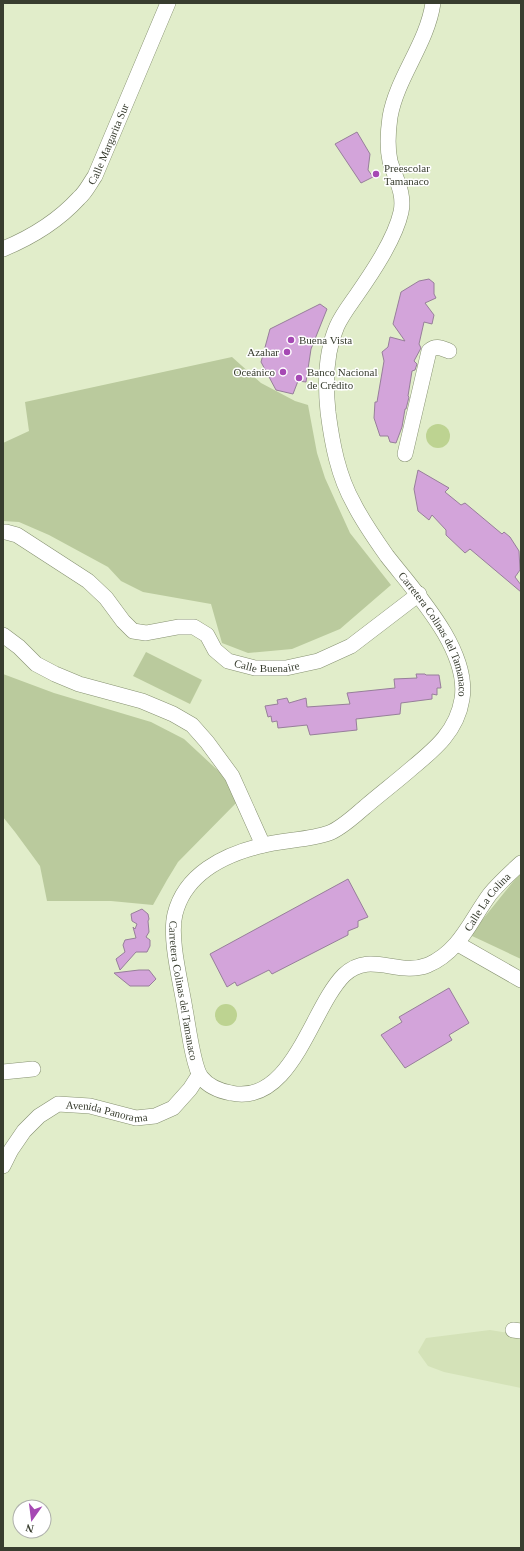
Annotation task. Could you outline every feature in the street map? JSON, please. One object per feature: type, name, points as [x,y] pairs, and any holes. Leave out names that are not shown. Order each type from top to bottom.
[{"type":"street","name":"Calle Margarita Sur","points":[[3,249],[22,241],[50,224],[80,197],[92,181],[168,3]]},
{"type":"street","name":"Carretera Colinas del Tamanaco","points":[[432,3],[431,15],[401,81],[394,100],[389,123],[388,140],[390,160],[402,198],[401,212],[395,229],[382,255],[336,327],[329,350],[326,375],[332,440],[340,470],[351,500],[374,537],[419,594],[448,639],[463,678],[463,697],[458,715],[448,734],[430,752],[352,818],[330,832],[263,845],[238,853],[219,862],[198,876],[183,896],[175,914],[174,931],[191,1045],[199,1075],[216,1090],[238,1095],[259,1092],[273,1083],[284,1073],[331,992],[346,973],[359,965],[373,962],[391,967],[418,968],[431,964],[446,955],[458,944]]},
{"type":"street","points":[[405,454],[429,351],[433,348],[439,347],[449,351]]},
{"type":"street","name":"Calle Buenaire","points":[[3,532],[17,535],[88,581],[106,598],[123,621],[133,630],[146,633],[178,627],[194,627],[207,635],[214,650],[228,662],[255,668],[286,668],[318,661],[351,646],[419,594]]},
{"type":"street","points":[[3,635],[19,647],[36,664],[55,674],[79,684],[142,701],[174,714],[192,725],[207,742],[232,776],[263,845]]},
{"type":"street","name":"Calle La Colina","points":[[458,944],[474,917],[493,890],[521,863]]},
{"type":"street","points":[[458,944],[521,980]]},
{"type":"street","points":[[3,1072],[33,1069]]},
{"type":"street","name":"Avenida Panorama","points":[[3,1166],[11,1150],[24,1131],[39,1116],[58,1104],[90,1106],[136,1118],[155,1116],[173,1108],[190,1090],[199,1075]]},
{"type":"shaded area","points":[[232,357],[261,383],[295,401],[308,405],[317,453],[325,478],[350,533],[391,585],[340,629],[292,649],[248,653],[222,643],[211,604],[143,592],[121,581],[108,567],[49,535],[19,522],[3,521],[3,443],[29,431],[25,402]]},
{"type":"shaded area","points":[[438,424],[446,428],[450,436],[446,444],[438,448],[430,444],[426,436],[430,428]]},
{"type":"shaded area","points":[[146,652],[202,680],[190,704],[133,676]]},
{"type":"shaded area","points":[[3,674],[54,693],[151,722],[184,739],[225,777],[239,800],[178,862],[153,905],[111,901],[47,901],[40,866],[3,817]]},
{"type":"shaded area","points":[[521,872],[521,959],[470,935]]},
{"type":"shaded area","points":[[226,1004],[234,1007],[237,1015],[234,1023],[226,1026],[218,1023],[215,1015],[218,1007]]},
{"type":"shaded area","points":[[490,1330],[521,1335],[521,1388],[444,1372],[428,1366],[418,1352],[426,1338]]},
{"type":"building","points":[[357,132],[370,154],[368,170],[373,177],[361,183],[335,144]]},
{"type":"building","points":[[429,279],[434,283],[434,294],[436,298],[425,303],[434,315],[432,324],[424,322],[419,344],[421,348],[414,361],[417,364],[415,370],[412,371],[409,397],[402,427],[396,443],[390,442],[388,436],[380,436],[374,418],[375,402],[377,402],[384,361],[382,352],[388,347],[390,337],[405,341],[393,324],[401,292],[419,281]]},
{"type":"building","name":"Buena Vista","points":[[320,304],[327,309],[311,349],[306,382],[298,381],[293,394],[276,390],[261,362],[270,329]]},
{"type":"building","points":[[418,470],[449,488],[445,492],[461,505],[465,503],[502,534],[504,532],[510,537],[519,551],[520,570],[515,577],[521,585],[521,592],[470,549],[465,553],[446,535],[446,530],[432,515],[429,520],[418,511],[414,489]]},
{"type":"building","points":[[416,674],[439,675],[441,688],[437,688],[437,695],[432,694],[432,699],[401,703],[400,714],[356,719],[357,730],[310,735],[307,725],[278,728],[277,721],[272,722],[271,716],[268,717],[265,706],[278,704],[277,700],[287,698],[289,703],[306,698],[307,707],[350,704],[347,693],[395,688],[394,679],[417,678]]},
{"type":"building","points":[[348,879],[368,917],[358,921],[358,927],[348,931],[348,935],[272,974],[269,970],[237,986],[235,982],[227,987],[210,954]]},
{"type":"building","points":[[142,909],[148,914],[149,932],[146,937],[150,940],[150,946],[147,952],[136,952],[120,970],[116,959],[125,952],[123,945],[125,940],[136,938],[133,927],[135,929],[137,924],[132,921],[131,914]]},
{"type":"building","points":[[149,970],[156,979],[149,986],[130,986],[114,973]]},
{"type":"building","points":[[449,988],[469,1023],[449,1035],[452,1040],[405,1068],[381,1035],[402,1022],[399,1017]]},
{"type":"place","name":"Preescolar Tamanaco","points":[[376,174]]},
{"type":"place","name":"Buena Vista","points":[[291,340]]},
{"type":"place","name":"Azahar","points":[[287,352]]},
{"type":"place","name":"Oceánico","points":[[283,372]]},
{"type":"place","name":"Banco Nacional de Crédito","points":[[299,378]]}]
